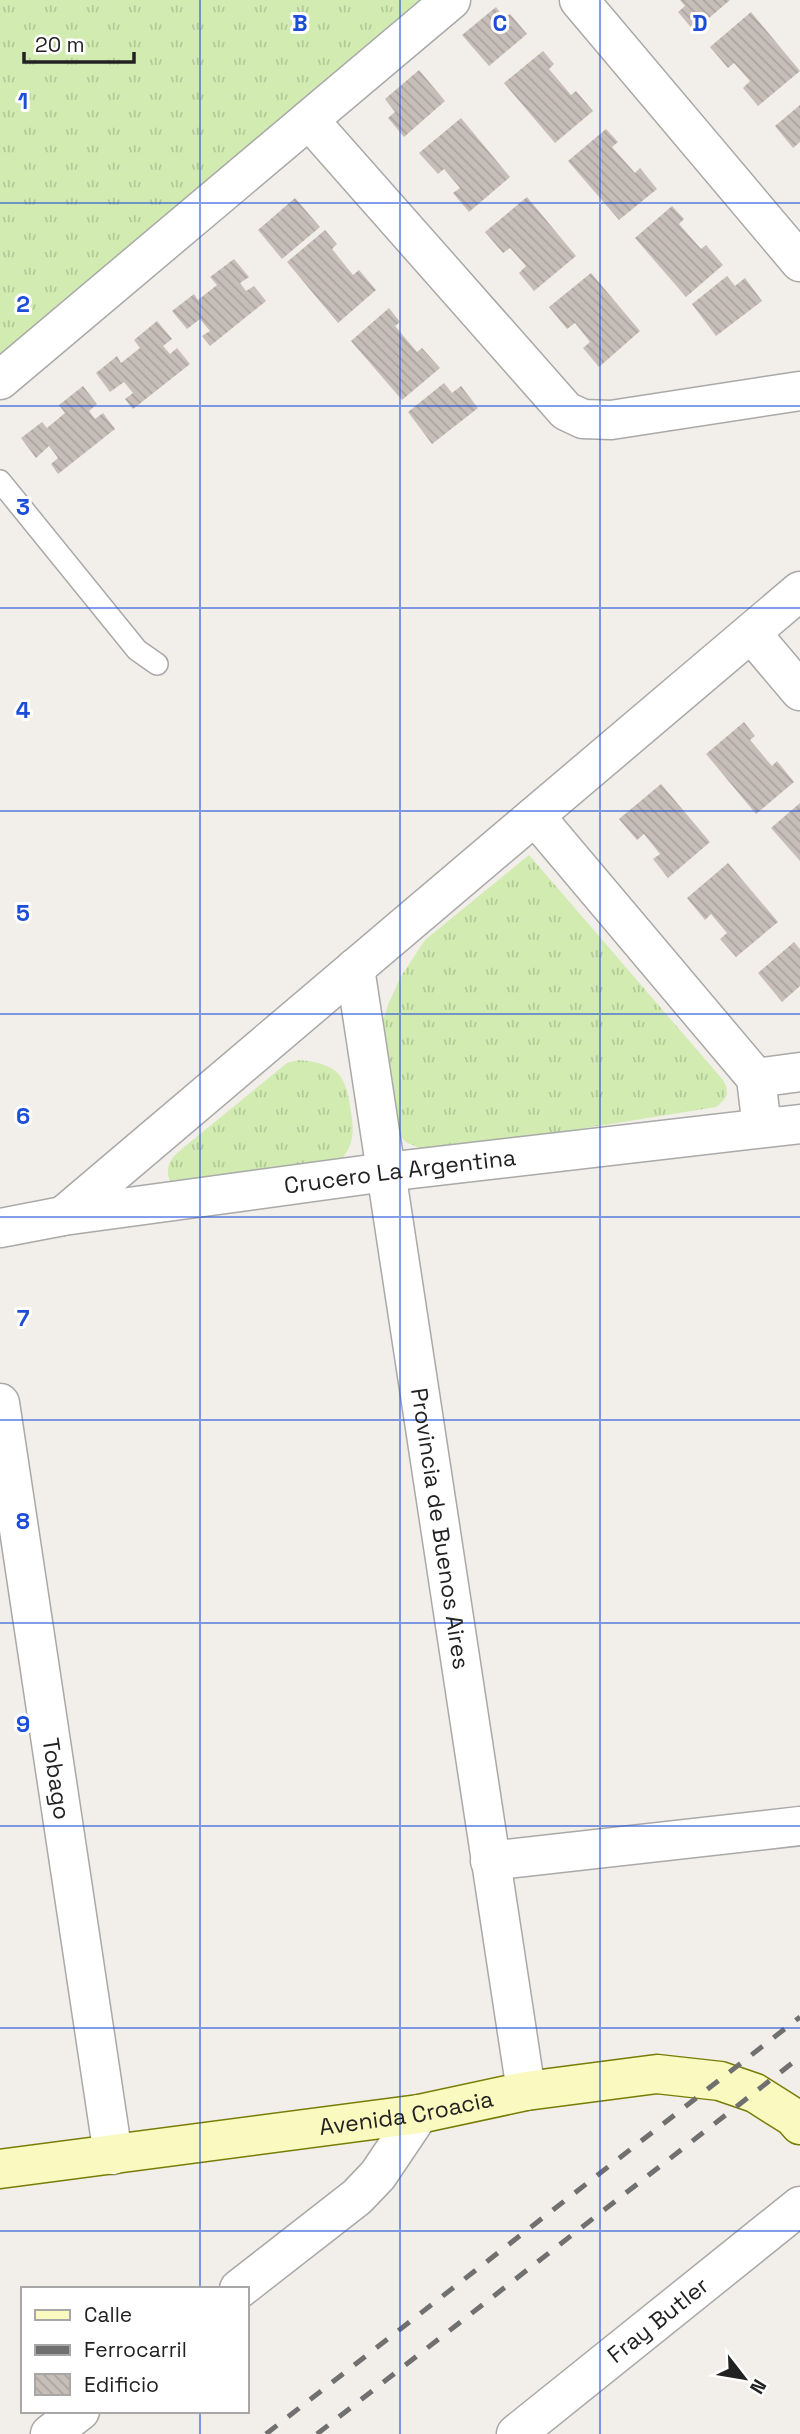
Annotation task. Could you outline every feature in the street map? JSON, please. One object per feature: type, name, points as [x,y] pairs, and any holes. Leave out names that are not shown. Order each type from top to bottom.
[{"type":"main road","name":"Avenida Croacia","points":[[0,2169],[419,2114],[526,2091],[657,2074],[720,2081],[755,2093],[793,2117],[800,2125]]},
{"type":"street","points":[[0,380],[451,0]]},
{"type":"street","points":[[579,0],[800,262]]},
{"type":"street","points":[[309,120],[566,411],[583,419],[611,420],[800,391]]},
{"type":"street","points":[[63,1216],[800,591]]},
{"type":"street","points":[[751,633],[800,691]]},
{"type":"street","points":[[534,816],[756,1078],[762,1128]]},
{"type":"street","name":"Provincia de Buenos Aires","points":[[355,968],[526,2091]]},
{"type":"street","points":[[756,1078],[800,1072]]},
{"type":"street","name":"Crucero La Argentina","points":[[0,1228],[63,1216],[386,1172],[800,1124]]},
{"type":"street","name":"Tobago","points":[[0,1404],[113,2155]]},
{"type":"street","points":[[491,1861],[800,1826]]},
{"type":"street","points":[[242,2287],[357,2197],[378,2175],[419,2114]]},
{"type":"street","name":"Fray Butler","points":[[516,2434],[800,2206]]},
{"type":"street","points":[[50,2434],[77,2413]]},
{"type":"lane","points":[[0,481],[137,650],[157,664]]},
{"type":"green space","points":[[0,0],[421,0],[0,357]]},
{"type":"green space","points":[[529,855],[723,1080],[726,1095],[716,1107],[430,1153],[406,1142],[399,1134],[380,1031],[388,1005],[400,978],[425,940]]},
{"type":"green space","points":[[299,1060],[323,1064],[338,1073],[343,1080],[349,1099],[353,1131],[349,1148],[342,1159],[171,1183],[168,1167],[177,1153],[287,1063]]},
{"type":"building","points":[[680,0],[730,0],[694,31],[678,12],[685,6]]},
{"type":"building","points":[[496,7],[504,18],[510,14],[527,34],[489,66],[462,35]]},
{"type":"building","points":[[751,12],[800,71],[758,106],[743,88],[750,81],[734,63],[728,68],[710,47]]},
{"type":"building","points":[[543,51],[554,64],[549,69],[571,95],[576,91],[593,111],[555,143],[504,83]]},
{"type":"building","points":[[419,70],[445,101],[404,137],[388,118],[395,112],[385,99]]},
{"type":"building","points":[[800,105],[800,142],[793,148],[775,126]]},
{"type":"building","points":[[461,118],[510,177],[469,212],[453,193],[460,188],[444,169],[438,174],[419,153]]},
{"type":"building","points":[[606,129],[618,142],[612,147],[635,173],[640,168],[657,189],[619,220],[568,161]]},
{"type":"building","points":[[527,197],[576,256],[534,291],[519,273],[526,266],[510,248],[503,253],[485,232]]},
{"type":"building","points":[[295,198],[320,227],[282,259],[258,230]]},
{"type":"building","points":[[672,206],[684,219],[679,224],[701,249],[706,245],[723,265],[686,297],[635,238]]},
{"type":"building","points":[[325,230],[337,244],[332,249],[353,275],[359,270],[376,290],[338,323],[287,262]]},
{"type":"building","points":[[234,259],[249,277],[240,283],[246,291],[254,286],[266,301],[210,346],[202,336],[210,331],[200,319],[187,329],[172,311],[194,294],[198,300],[217,285],[210,277]]},
{"type":"building","points":[[591,273],[640,331],[599,367],[583,348],[590,342],[575,323],[567,329],[549,307]]},
{"type":"building","points":[[727,276],[735,286],[745,278],[762,301],[716,336],[692,304]]},
{"type":"building","points":[[389,308],[400,322],[395,326],[417,352],[422,348],[440,368],[402,400],[351,341]]},
{"type":"building","points":[[157,321],[172,339],[163,346],[170,354],[177,348],[190,364],[133,409],[125,399],[133,393],[124,382],[110,392],[96,373],[117,356],[121,363],[140,348],[134,340]]},
{"type":"building","points":[[444,383],[452,393],[461,386],[478,408],[432,444],[408,412]]},
{"type":"building","points":[[83,386],[97,404],[89,411],[95,419],[103,413],[115,429],[58,474],[51,464],[58,458],[49,446],[36,458],[21,438],[42,422],[47,428],[65,413],[59,405]]},
{"type":"building","points":[[744,722],[755,736],[750,740],[772,766],[777,761],[794,782],[756,814],[706,754]]},
{"type":"building","points":[[661,784],[710,842],[668,878],[653,859],[660,854],[644,834],[637,840],[619,819]]},
{"type":"building","points":[[800,803],[800,861],[771,828]]},
{"type":"building","points":[[728,863],[778,922],[736,957],[720,939],[727,933],[711,914],[705,920],[687,898]]},
{"type":"building","points":[[794,942],[800,949],[800,986],[782,1002],[758,973]]},
{"type":"railway","points":[[266,2434],[800,2017]]},
{"type":"railway","points":[[317,2434],[800,2057]]}]
